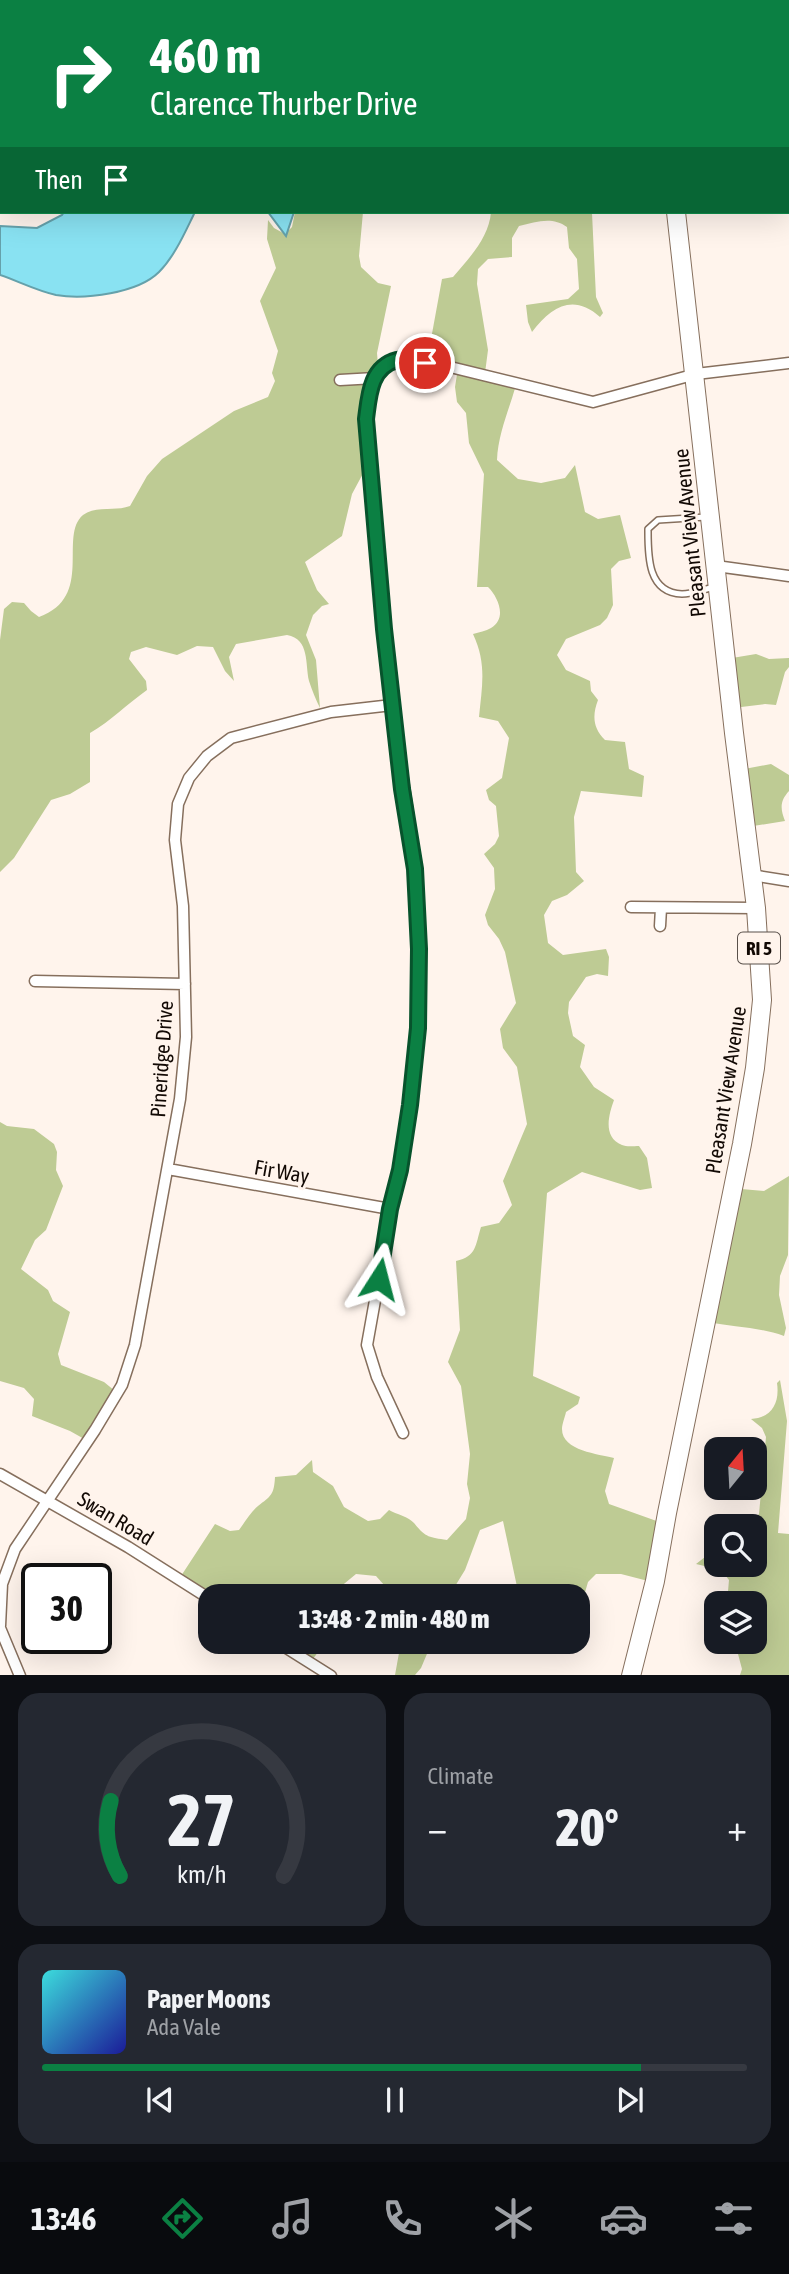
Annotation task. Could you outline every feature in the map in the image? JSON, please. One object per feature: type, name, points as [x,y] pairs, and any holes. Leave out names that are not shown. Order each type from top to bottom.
[{"type":"main road","name":"Pleasant View Avenue","points":[[631,1675],[655,1581],[742,1144],[755,1068],[762,1000],[756,908],[676,214]]},
{"type":"street","points":[[403,1433],[377,1377],[367,1345],[410,1105],[418,1028],[419,949],[415,869],[392,705],[366,419],[371,387],[379,369],[399,359],[442,365],[593,402],[696,374],[789,363]]},
{"type":"street","points":[[340,380],[375,378]]},
{"type":"street","points":[[716,566],[789,576]]},
{"type":"street","name":"Pineridge Drive","points":[[0,1627],[2,1584],[15,1549],[122,1385],[135,1345],[180,1099],[186,1037],[183,906],[175,840],[178,804],[189,778],[206,756],[231,738],[331,712],[392,705]]},
{"type":"street","points":[[751,875],[789,881]]},
{"type":"street","points":[[631,907],[756,908]]},
{"type":"street","points":[[660,926],[661,908]]},
{"type":"street","points":[[35,981],[185,984]]},
{"type":"street","name":"Fir Way","points":[[168,1169],[390,1209]]},
{"type":"street","name":"Swan Road","points":[[0,1474],[128,1547],[198,1591]]},
{"type":"street","points":[[0,1627],[20,1675]]},
{"type":"street","points":[[297,1654],[331,1675]]},
{"type":"lane","points":[[710,516],[658,520],[648,529],[648,553],[655,580],[665,590],[682,594],[718,587]]},
{"type":"green space","points":[[295,214],[363,214],[359,256],[361,267],[378,283],[391,286],[377,353],[378,365],[370,393],[367,466],[352,494],[342,536],[305,562],[317,590],[329,604],[322,606],[313,615],[306,635],[316,660],[320,708],[309,681],[303,647],[294,637],[287,635],[236,644],[229,657],[234,681],[225,671],[213,647],[197,646],[177,655],[146,647],[131,652],[129,659],[146,681],[147,690],[90,733],[90,782],[70,794],[51,800],[14,858],[0,872],[0,640],[4,609],[12,602],[24,603],[39,617],[56,608],[66,596],[71,581],[73,537],[76,525],[83,515],[94,510],[130,506],[147,476],[162,459],[234,411],[268,397],[275,381],[272,373],[278,351],[260,301],[276,268],[267,239],[268,220],[274,228],[285,234],[292,227]]},
{"type":"green space","points":[[491,214],[592,214],[596,297],[603,313],[600,317],[581,306],[563,306],[547,316],[532,332],[526,305],[568,299],[579,289],[577,259],[569,248],[567,227],[544,221],[519,226],[512,238],[512,257],[488,259],[478,269],[477,284],[488,350],[485,373],[516,385],[502,431],[497,460],[518,479],[541,483],[565,478],[575,465],[585,512],[598,519],[620,515],[631,558],[619,561],[611,569],[613,605],[600,625],[566,639],[557,655],[566,670],[590,681],[591,691],[598,700],[594,717],[598,731],[605,740],[625,742],[629,769],[644,776],[642,797],[581,791],[574,817],[576,872],[584,881],[567,895],[552,901],[544,915],[548,943],[563,955],[606,949],[609,957],[608,976],[597,974],[586,977],[569,1002],[568,1013],[573,1036],[585,1045],[580,1067],[594,1087],[614,1100],[609,1131],[616,1141],[624,1146],[639,1146],[647,1158],[652,1188],[640,1190],[582,1172],[547,1193],[533,1376],[580,1397],[578,1404],[566,1412],[562,1427],[564,1436],[574,1447],[614,1458],[605,1491],[609,1504],[665,1524],[652,1582],[621,1574],[596,1574],[587,1584],[516,1584],[503,1521],[480,1530],[465,1570],[456,1584],[383,1584],[376,1576],[356,1574],[344,1584],[198,1584],[198,1588],[181,1576],[215,1524],[230,1531],[239,1530],[253,1511],[271,1494],[275,1477],[296,1475],[312,1460],[313,1472],[333,1486],[344,1507],[368,1521],[380,1519],[389,1510],[409,1519],[428,1536],[447,1540],[466,1519],[470,1498],[467,1484],[470,1454],[461,1386],[448,1362],[460,1330],[456,1261],[472,1253],[481,1227],[499,1223],[512,1205],[503,1181],[527,1124],[517,1067],[503,1048],[500,1029],[516,1003],[505,952],[488,925],[485,915],[495,889],[494,868],[484,854],[499,836],[496,806],[489,800],[486,790],[502,778],[509,738],[498,721],[479,717],[482,665],[473,634],[491,628],[500,614],[498,602],[488,587],[477,587],[484,474],[469,443],[466,413],[457,402],[455,387],[458,368],[427,361],[442,279],[453,277],[477,247]]},
{"type":"green space","points":[[756,654],[769,659],[789,658],[789,667],[785,672],[776,705],[733,708],[726,659]]},
{"type":"green space","points":[[771,764],[789,775],[789,791],[782,805],[785,821],[747,827],[739,770]]},
{"type":"green space","points":[[0,1122],[7,1126],[34,1129],[54,1144],[57,1152],[56,1170],[63,1186],[46,1230],[35,1240],[21,1269],[48,1290],[53,1301],[70,1312],[58,1354],[61,1365],[104,1382],[115,1391],[86,1440],[32,1416],[34,1399],[24,1388],[0,1381]]},
{"type":"green space","points":[[789,1176],[788,1255],[780,1276],[779,1295],[786,1328],[784,1336],[707,1322],[730,1188],[764,1191]]},
{"type":"green space","points":[[780,1380],[787,1421],[778,1533],[789,1534],[789,1675],[740,1675],[742,1669],[738,1654],[767,1654],[767,1591],[728,1591],[727,1577],[767,1577],[767,1514],[759,1514],[760,1500],[767,1500],[767,1437],[762,1428],[751,1419],[764,1416],[773,1409],[778,1391],[777,1383]]},
{"type":"green space","points":[[704,1558],[704,1566],[696,1564]]},
{"type":"green space","points":[[301,1654],[317,1654],[312,1660]]},
{"type":"green space","points":[[399,1654],[427,1654],[415,1675],[395,1675]]},
{"type":"water","points":[[194,214],[165,266],[150,279],[125,290],[96,295],[56,295],[0,275],[0,226],[37,228],[62,215]]},
{"type":"water","points":[[270,214],[293,214],[286,236]]},
{"type":"route","points":[[379,1279],[410,1105],[418,1028],[419,949],[415,869],[402,789],[384,629],[366,419],[371,387],[379,369],[399,359],[425,363]]}]
